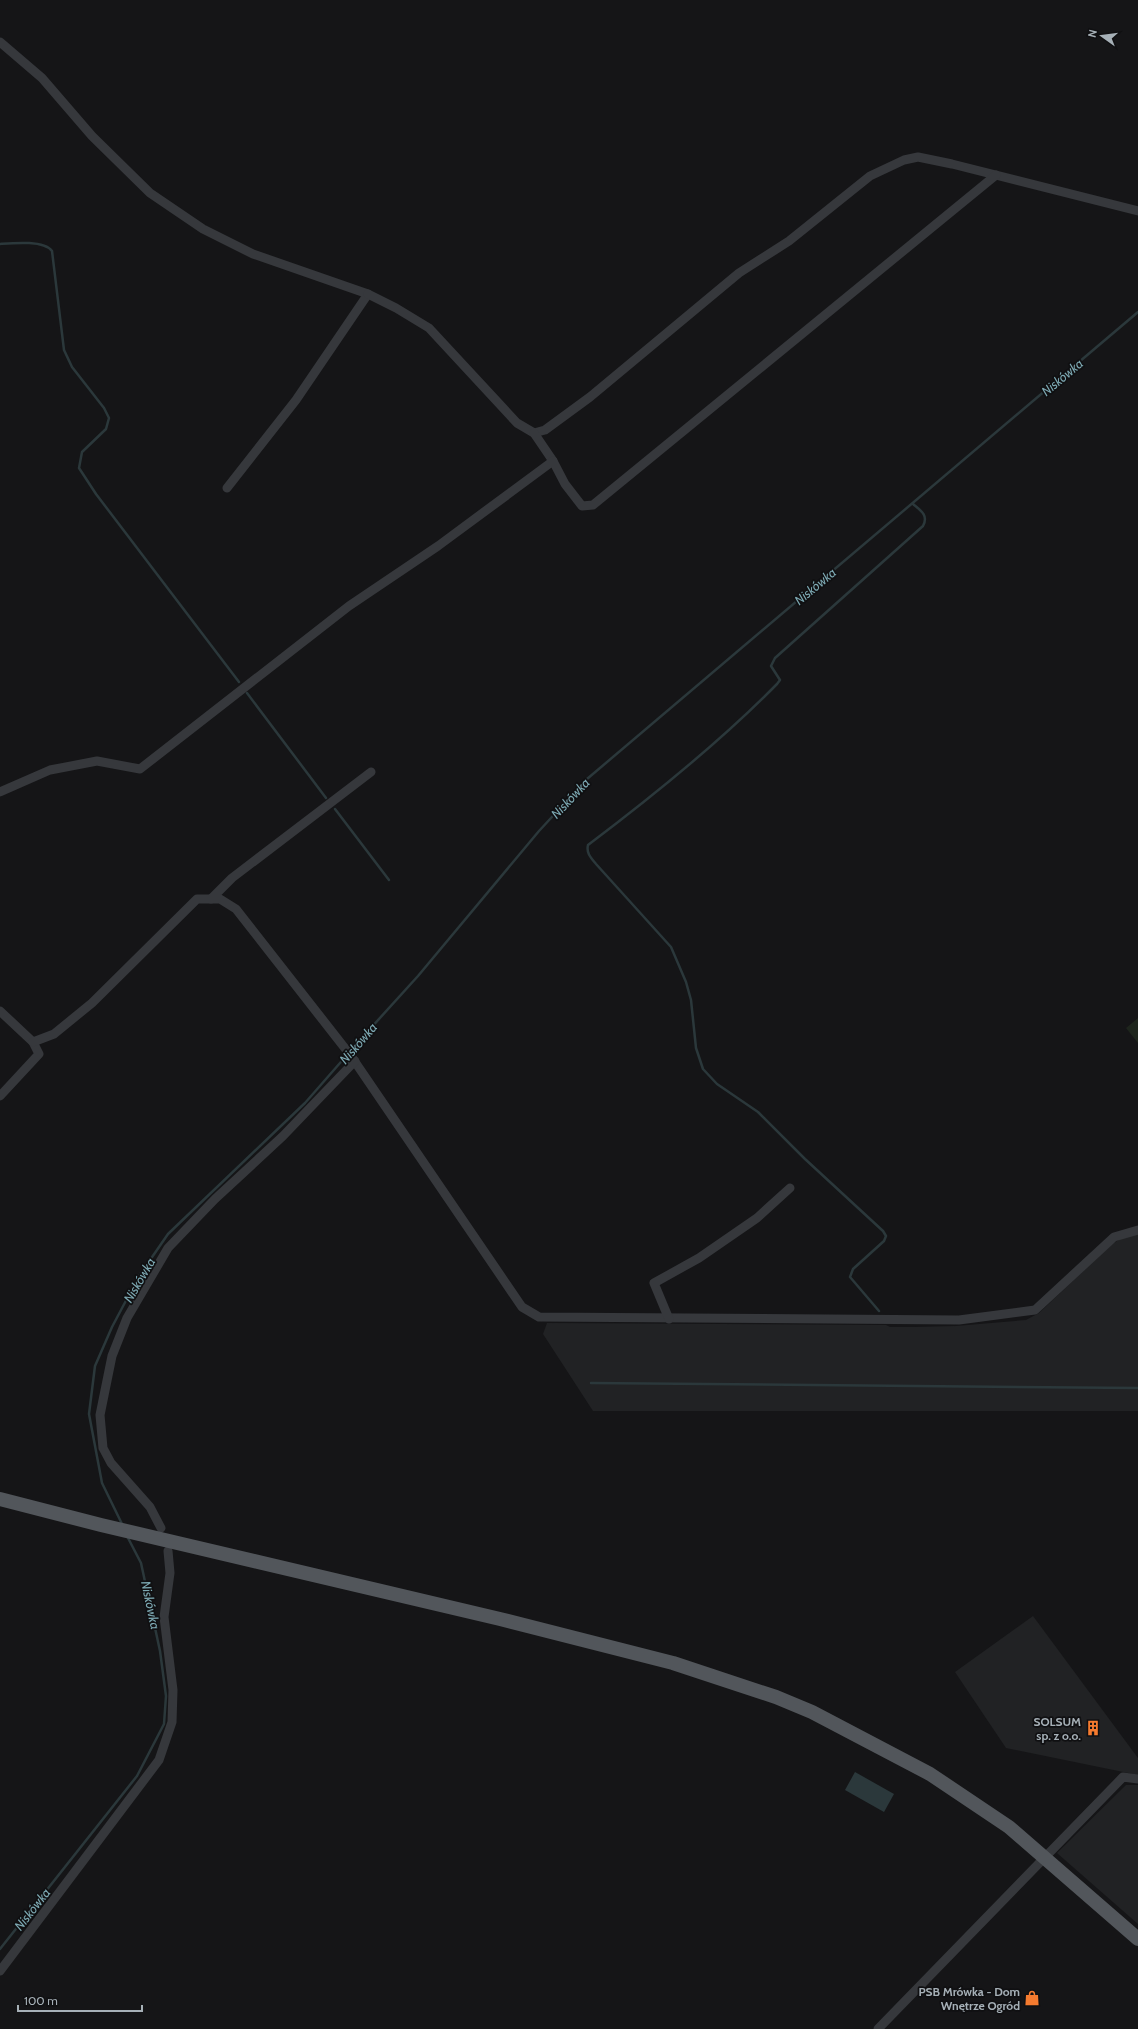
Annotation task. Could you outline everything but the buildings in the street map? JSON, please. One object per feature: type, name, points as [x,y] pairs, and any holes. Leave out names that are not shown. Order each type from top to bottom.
[{"type":"main road","points":[[0,1499],[102,1526],[169,1546],[500,1619],[673,1663],[762,1692],[812,1712],[930,1774],[1009,1827],[1138,1939]]},
{"type":"street","points":[[0,42],[42,78],[92,136],[150,194],[203,229],[253,254],[368,294],[396,308],[428,328],[517,424],[534,433],[553,461],[565,484],[582,506],[593,505],[996,175]]},
{"type":"street","points":[[534,433],[546,430],[590,397],[739,273],[789,242],[847,194],[880,170],[904,160],[918,157],[1138,211]]},
{"type":"street","points":[[227,488],[296,400],[368,294]]},
{"type":"street","points":[[0,792],[50,770],[97,761],[140,769],[349,606],[438,546],[553,461]]},
{"type":"street","points":[[211,899],[232,878],[371,772]]},
{"type":"street","points":[[32,1042],[54,1034],[92,1003],[197,898],[220,899],[236,909],[342,1044],[522,1307],[528,1312],[539,1317],[959,1320],[1035,1310],[1114,1237],[1138,1230]]},
{"type":"street","points":[[0,1011],[32,1042],[39,1054],[0,1096]]},
{"type":"street","points":[[161,1528],[150,1507],[111,1463],[102,1448],[100,1415],[112,1356],[125,1325],[168,1248],[215,1199],[283,1136],[353,1059]]},
{"type":"street","points":[[670,1319],[654,1282],[699,1258],[758,1218],[790,1188]]},
{"type":"street","points":[[0,1971],[159,1760],[172,1722],[173,1690],[164,1617],[170,1573],[169,1546]]},
{"type":"street","points":[[878,2029],[1123,1777],[1138,1778]]},
{"type":"shaded area","points":[[1138,1018],[1138,1043],[1126,1028]]},
{"type":"shaded area","points":[[1138,1233],[1138,1411],[593,1411],[543,1334],[547,1323],[886,1325],[890,1327],[913,1327],[956,1326],[1026,1320],[1039,1313],[1112,1244],[1122,1238]]},
{"type":"shaded area","points":[[1033,1616],[1138,1758],[1138,1775],[1006,1748],[955,1672]]},
{"type":"shaded area","points":[[855,1772],[894,1794],[884,1812],[845,1790]]},
{"type":"shaded area","points":[[1126,1785],[1138,1785],[1138,1924],[1057,1853]]},
{"type":"waterway","points":[[0,244],[35,244],[42,245],[52,251],[64,350],[72,367],[104,408],[109,418],[106,429],[82,452],[79,468],[96,494],[239,682]]},
{"type":"waterway","name":"Niskówka","points":[[350,1051],[418,976],[539,831],[587,779],[1138,312]]},
{"type":"waterway","points":[[879,1311],[850,1277],[853,1269],[884,1241],[886,1236],[883,1231],[805,1159],[758,1112],[717,1084],[703,1069],[696,1048],[691,1000],[686,982],[671,947],[594,862],[589,855],[588,845],[709,748],[777,684],[780,680],[771,666],[775,658],[923,526],[925,522],[923,513],[913,504]]},
{"type":"waterway","points":[[247,693],[326,798]]},
{"type":"waterway","points":[[335,809],[389,880]]},
{"type":"waterway","name":"Niskówka","points":[[122,1524],[102,1483],[89,1414],[95,1366],[112,1327],[139,1276],[168,1234],[305,1103],[347,1055]]},
{"type":"waterway","points":[[591,1383],[1138,1388]]},
{"type":"waterway","name":"Niskówka","points":[[0,1949],[137,1776],[164,1724],[166,1696],[160,1651],[141,1563],[127,1536]]},
{"type":"place","name":"SOLSUM sp. z o.o.","points":[[1093,1728]]},
{"type":"place","name":"PSB Mrówka - Dom Wnętrze Ogród","points":[[1032,1998]]}]
